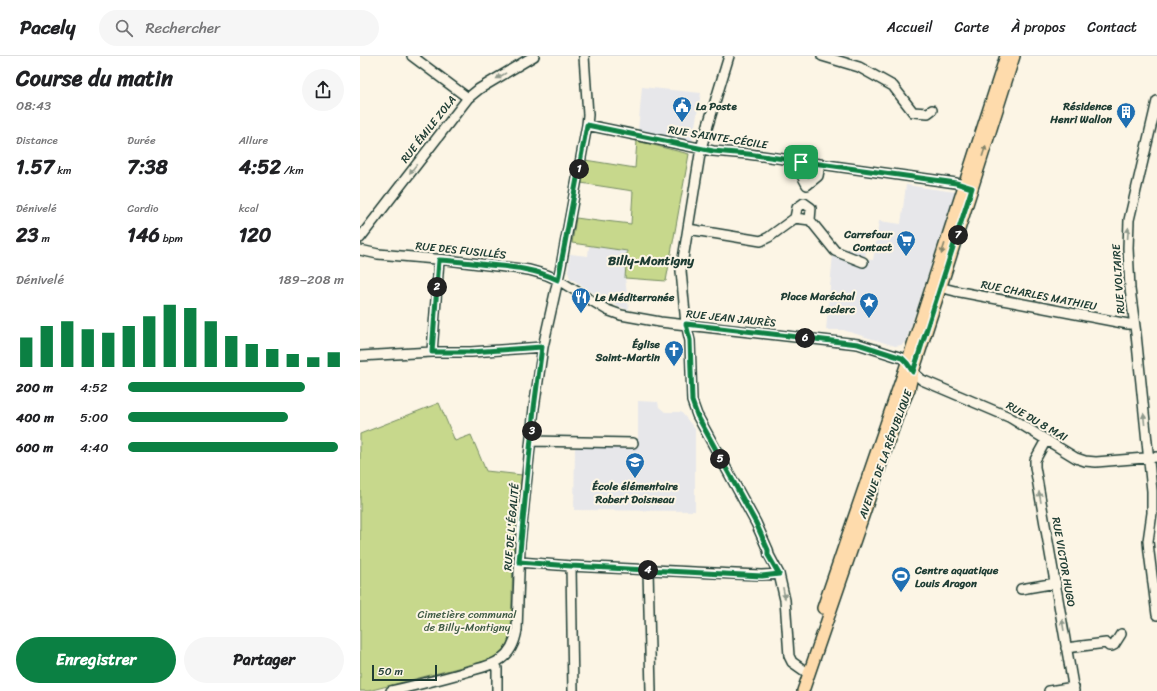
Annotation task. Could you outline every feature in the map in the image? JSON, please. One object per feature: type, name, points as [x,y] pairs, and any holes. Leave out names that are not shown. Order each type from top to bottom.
[{"type":"main road","name":"AVENUE DE LA RÉPUBLIQUE","points":[[795,691],[805,672],[910,367],[968,186],[1006,56]]},
{"type":"main road","name":"AVENUE DE LA RÉPUBLIQUE","points":[[968,186],[1014,56]]},
{"type":"main road","name":"AVENUE DE LA RÉPUBLIQUE","points":[[803,691],[805,672]]},
{"type":"street","points":[[412,56],[468,98]]},
{"type":"street","name":"RUE ÉMILE ZOLA","points":[[360,238],[468,98],[479,89],[534,56]]},
{"type":"street","name":"RUE DE L'ÉGALITÉ","points":[[391,691],[443,679],[494,664],[508,653],[515,639],[517,630],[519,562],[542,347],[558,280],[587,125],[588,115],[584,56]]},
{"type":"street","points":[[729,56],[701,148],[681,271],[686,324],[690,340],[692,401],[697,415],[756,523],[768,550],[768,555],[779,574],[785,600],[789,656],[792,662],[805,672]]},
{"type":"street","points":[[822,56],[858,68],[893,86],[913,112],[928,113],[932,110]]},
{"type":"street","name":"RUE VOLTAIRE","points":[[1157,100],[1129,220],[1128,233],[1128,276],[1152,458],[1149,552],[1157,615]]},
{"type":"street","name":"RUE SAINTE-CÉCILE","points":[[587,125],[701,148],[968,186]]},
{"type":"street","points":[[688,229],[761,241],[769,237],[795,218],[797,208],[804,203],[807,185],[800,172],[801,162]]},
{"type":"street","points":[[807,185],[818,176],[820,165]]},
{"type":"street","points":[[804,203],[811,208],[810,220]]},
{"type":"street","points":[[795,218],[810,220],[835,251],[863,262]]},
{"type":"street","name":"RUE DES FUSILLÉS","points":[[360,250],[378,254],[504,266],[529,270],[558,280]]},
{"type":"street","points":[[432,352],[439,260]]},
{"type":"street","name":"RUE JEAN JAURÈS","points":[[558,280],[607,310],[621,315],[660,322],[858,344],[902,358],[910,367]]},
{"type":"street","name":"RUE CHARLES MATHIEU","points":[[936,287],[1134,324]]},
{"type":"street","points":[[360,356],[432,352],[471,352],[542,347]]},
{"type":"street","name":"RUE DU 8 MAI","points":[[910,367],[922,380],[1009,417],[1076,458],[1084,461],[1096,462],[1152,458]]},
{"type":"street","name":"RUE VICTOR HUGO","points":[[1046,440],[1035,460],[1034,467],[1074,689]]},
{"type":"street","points":[[531,441],[633,444]]},
{"type":"street","points":[[519,562],[762,576],[779,574]]},
{"type":"street","points":[[571,566],[574,691]]},
{"type":"street","points":[[648,570],[651,691]]},
{"type":"street","points":[[1021,590],[1056,584]]},
{"type":"street","points":[[1066,648],[1106,643],[1109,646],[1112,646],[1121,634]]},
{"type":"street","points":[[494,664],[497,668],[497,691]]},
{"type":"street","points":[[1049,691],[1074,689]]},
{"type":"shaded area","points":[[642,87],[701,93],[692,142],[638,131]]},
{"type":"shaded area","points":[[906,185],[955,192],[906,341],[902,345],[895,346],[843,330],[826,330],[833,254],[840,248],[866,251],[865,259],[873,260],[879,221],[901,224]]},
{"type":"shaded area","points":[[589,246],[628,251],[625,278],[629,310],[606,301],[570,278],[568,272],[570,254],[588,256]]},
{"type":"shaded area","name":"École élémentaire Robert Doisneau","points":[[638,401],[658,402],[659,407],[665,412],[681,412],[695,429],[695,511],[574,510],[575,447],[638,447]]},
{"type":"green space","points":[[637,141],[689,154],[666,281],[625,278],[627,251],[572,243],[576,218],[631,224],[633,191],[581,183],[585,160],[635,168]]},
{"type":"green space","name":"Cimetière communal de Billy-Montigny","points":[[439,403],[455,441],[471,435],[486,471],[522,475],[513,556],[511,634],[503,650],[489,660],[368,691],[360,691],[360,434]]},
{"type":"place","name":"La Poste","points":[[682,123]]},
{"type":"place","name":"Résidence Henri Wallon","points":[[1126,129]]},
{"type":"place","name":"Carrefour Contact","points":[[906,257]]},
{"type":"place","name":"Le Méditerranée","points":[[581,314]]},
{"type":"place","name":"Place Maréchal Leclerc","points":[[869,319]]},
{"type":"place","name":"Église Saint-Martin","points":[[674,367]]},
{"type":"place","name":"École élémentaire Robert Doisneau","points":[[635,479]]},
{"type":"place","name":"Centre aquatique Louis Aragon","points":[[901,593]]},
{"type":"district","name":"Billy-Montigny","points":[[651,260]]},
{"type":"route","points":[[587,125],[713,151],[748,154],[801,162],[956,183],[972,188],[913,372],[902,358],[858,344],[686,324],[690,340],[692,401],[697,415],[756,523],[768,550],[768,555],[779,574],[762,576],[519,562],[534,408],[542,347],[471,352],[432,352],[439,260],[504,266],[529,270],[558,280],[587,125]]}]
